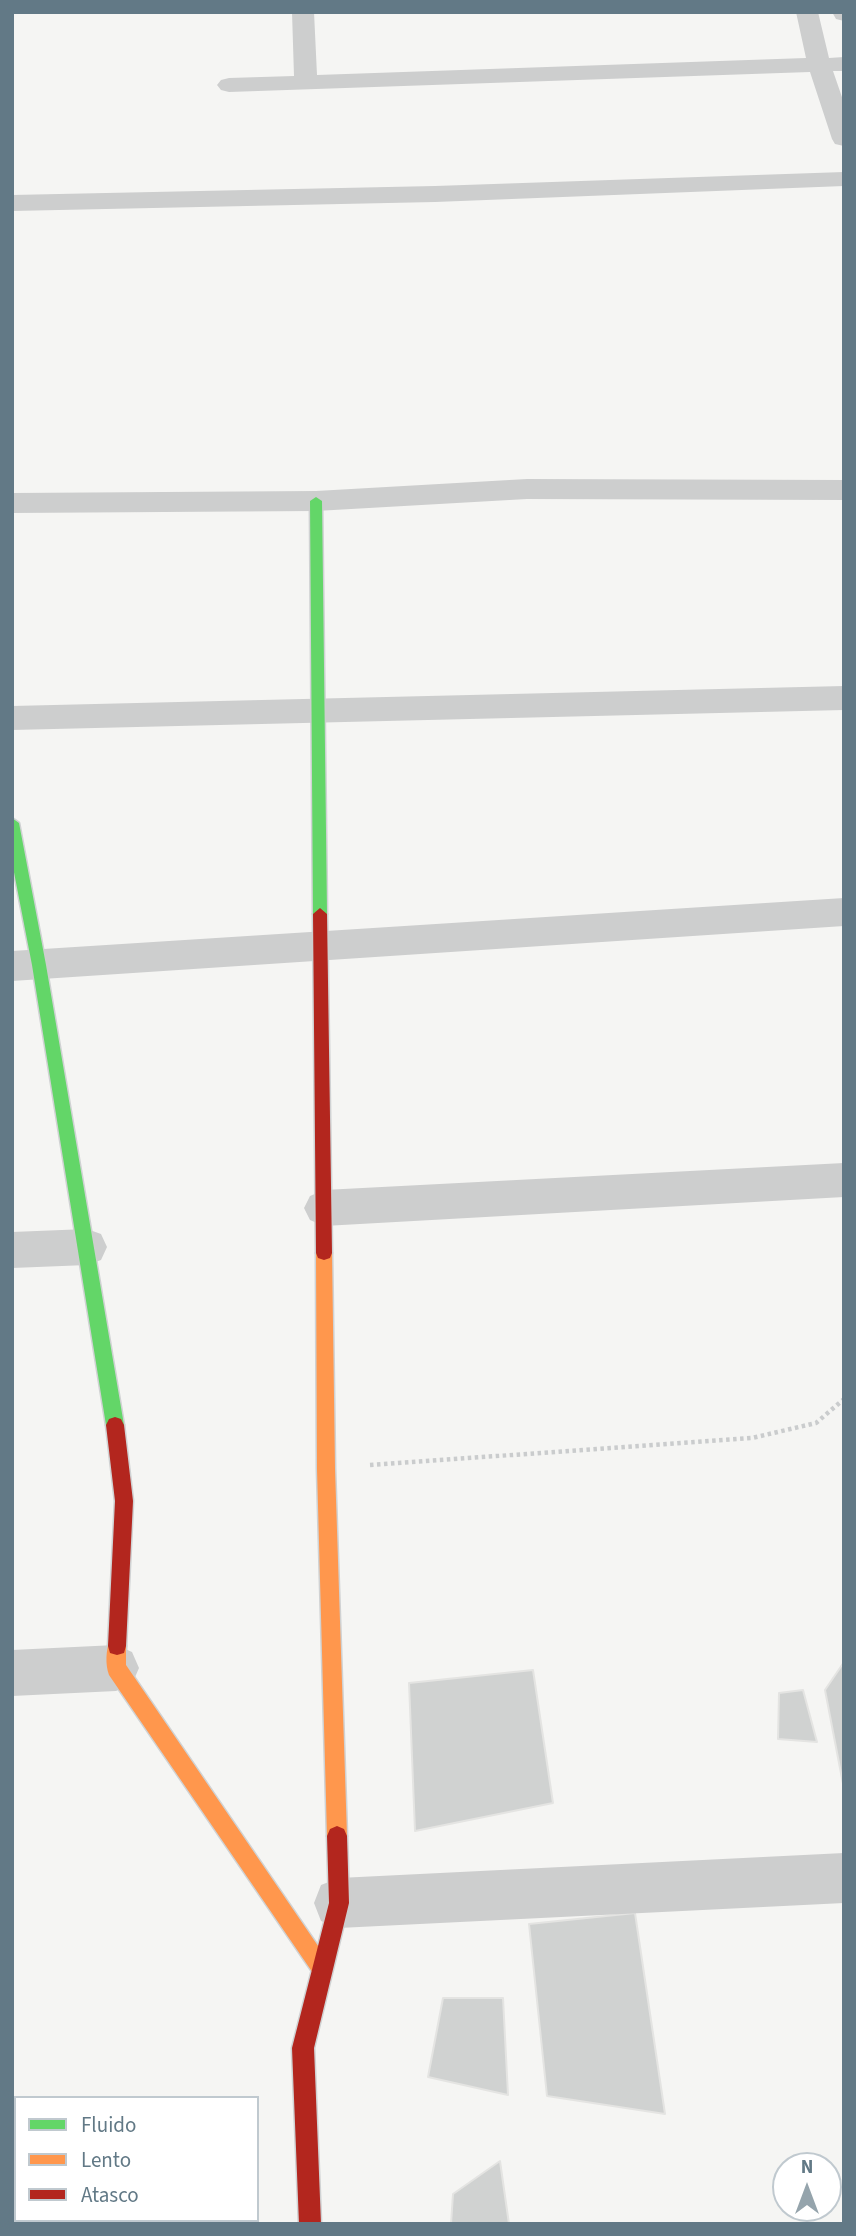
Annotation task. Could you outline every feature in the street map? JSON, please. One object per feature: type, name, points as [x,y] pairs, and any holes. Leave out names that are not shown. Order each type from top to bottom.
[{"type":"street","points":[[303,12],[306,82]]},
{"type":"street","points":[[807,12],[819,64],[844,139]]},
{"type":"street","points":[[229,85],[844,64]]},
{"type":"street","points":[[12,203],[435,194],[844,179]]},
{"type":"street","points":[[12,503],[316,501],[527,489],[844,490]]},
{"type":"street","points":[[310,2224],[303,2048],[339,1903],[327,1469],[316,501]]},
{"type":"street","points":[[12,718],[844,698]]},
{"type":"street","points":[[12,822],[26,966],[87,1247],[112,1396],[124,1502],[116,1668],[322,1969]]},
{"type":"street","points":[[26,966],[844,912]]},
{"type":"street","points":[[324,1208],[844,1180]]},
{"type":"street","points":[[12,1250],[87,1247]]},
{"type":"street","points":[[12,1673],[116,1668]]},
{"type":"street","points":[[339,1903],[844,1878]]},
{"type":"path","points":[[327,1469],[752,1438],[816,1423],[844,1399]]},
{"type":"building","points":[[844,1662],[844,1789],[825,1690]]},
{"type":"building","points":[[533,1670],[553,1803],[415,1831],[409,1683]]},
{"type":"building","points":[[803,1690],[817,1742],[778,1739],[779,1693]]},
{"type":"building","points":[[635,1913],[665,2114],[547,2096],[529,1924]]},
{"type":"building","points":[[443,1998],[503,1998],[508,2095],[428,2077]]},
{"type":"building","points":[[500,2161],[509,2224],[451,2224],[453,2194]]},
{"type":"traffic: fast","points":[[316,501],[320,914]]},
{"type":"traffic: fast","points":[[12,823],[39,965],[115,1425]]},
{"type":"traffic: slow","points":[[324,1253],[326,1469],[337,1836]]},
{"type":"traffic: slow","points":[[117,1646],[116,1668],[322,1969]]},
{"type":"traffic: jam","points":[[320,914],[324,1253]]},
{"type":"traffic: jam","points":[[115,1425],[124,1501],[117,1646]]},
{"type":"traffic: jam","points":[[310,2224],[303,2048],[339,1903],[337,1836]]}]
